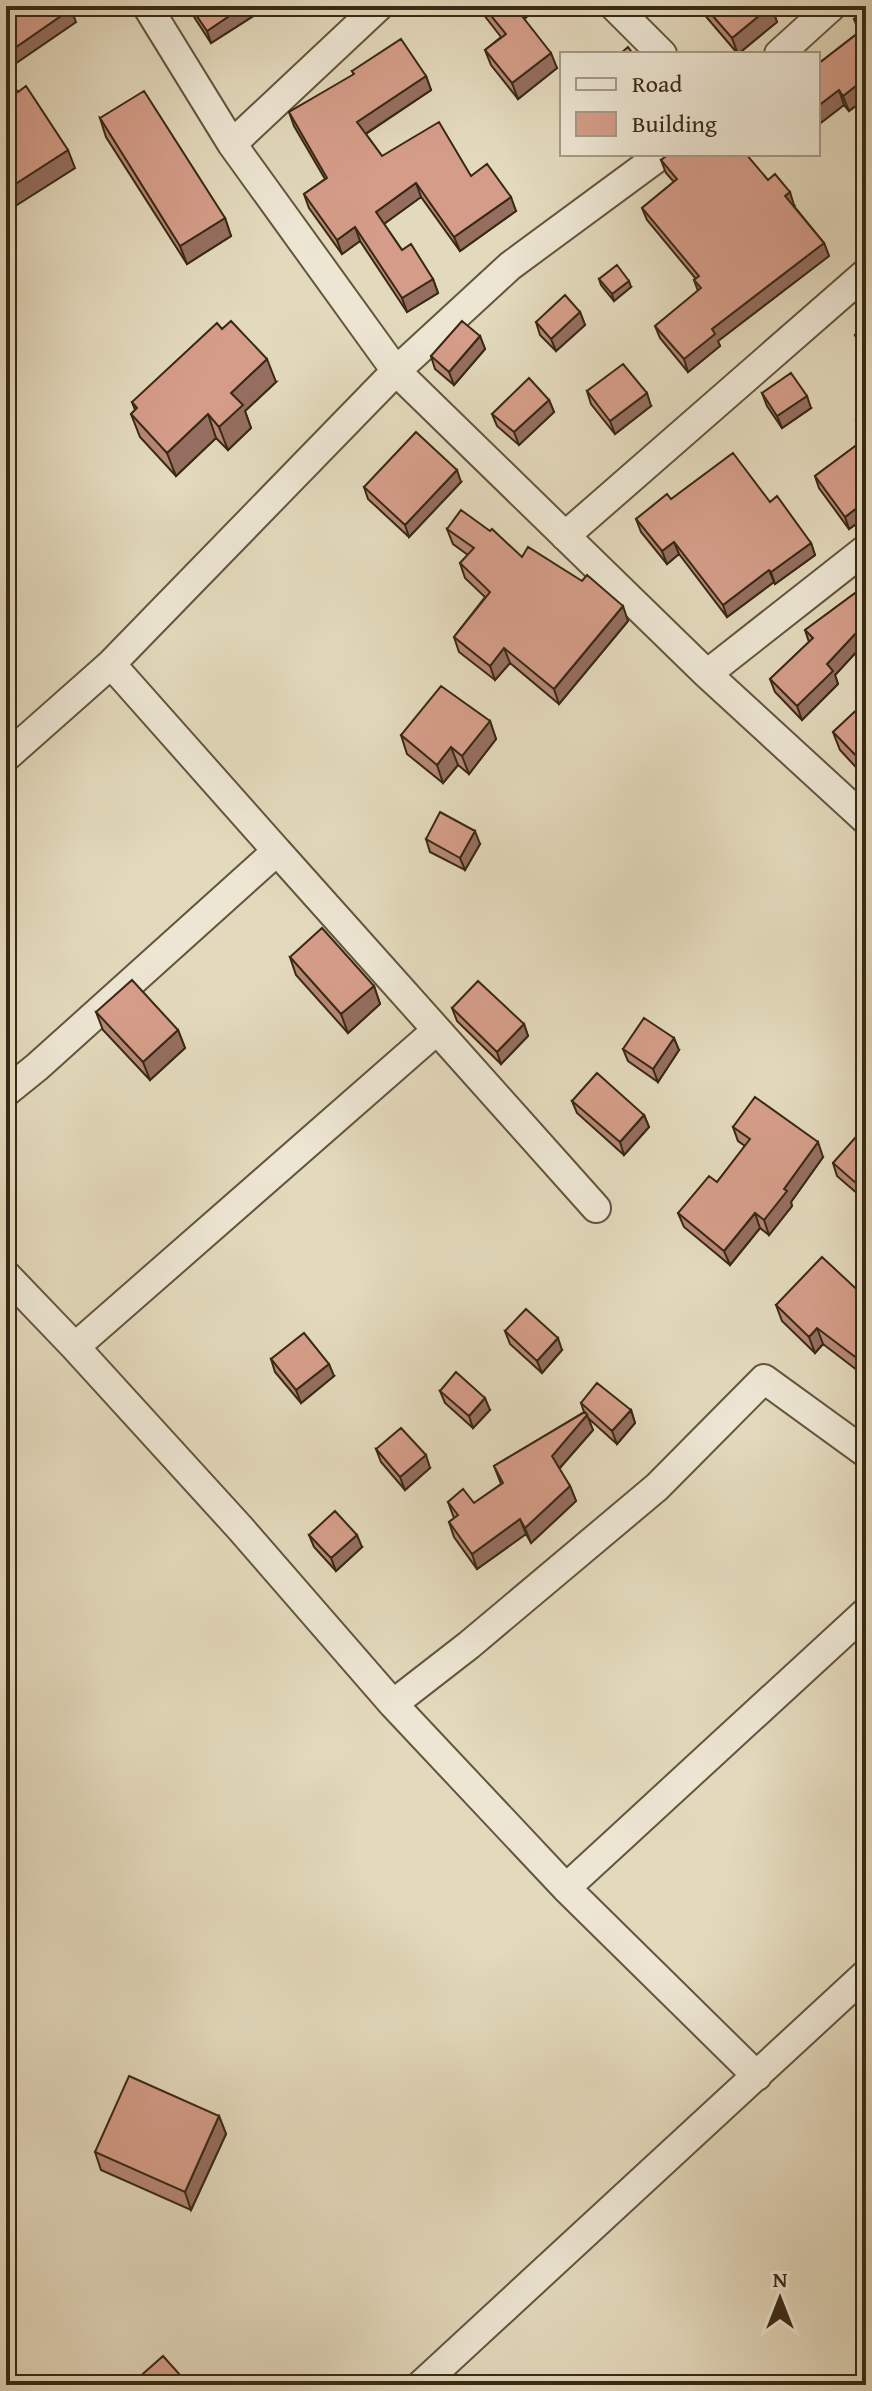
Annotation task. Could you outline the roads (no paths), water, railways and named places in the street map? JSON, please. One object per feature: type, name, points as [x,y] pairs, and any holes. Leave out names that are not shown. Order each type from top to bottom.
[{"type":"street","points":[[147,6],[232,144],[396,371],[707,674],[866,820]]},
{"type":"street","points":[[232,144],[379,6]]},
{"type":"street","points":[[614,6],[660,52]]},
{"type":"street","points":[[781,52],[832,6]]},
{"type":"street","points":[[6,757],[111,664],[396,371],[510,266],[659,156]]},
{"type":"street","points":[[565,536],[866,273]]},
{"type":"street","points":[[707,674],[866,549]]},
{"type":"street","points":[[111,664],[596,1208]]},
{"type":"street","points":[[6,1092],[277,851]]},
{"type":"street","points":[[75,1347],[437,1030]]},
{"type":"street","points":[[6,1275],[240,1528],[393,1704],[566,1888],[757,2076]]},
{"type":"street","points":[[393,1704],[469,1645],[657,1487],[764,1379],[866,1453]]},
{"type":"street","points":[[566,1888],[866,1612]]},
{"type":"street","points":[[421,2385],[866,1974]]}]
